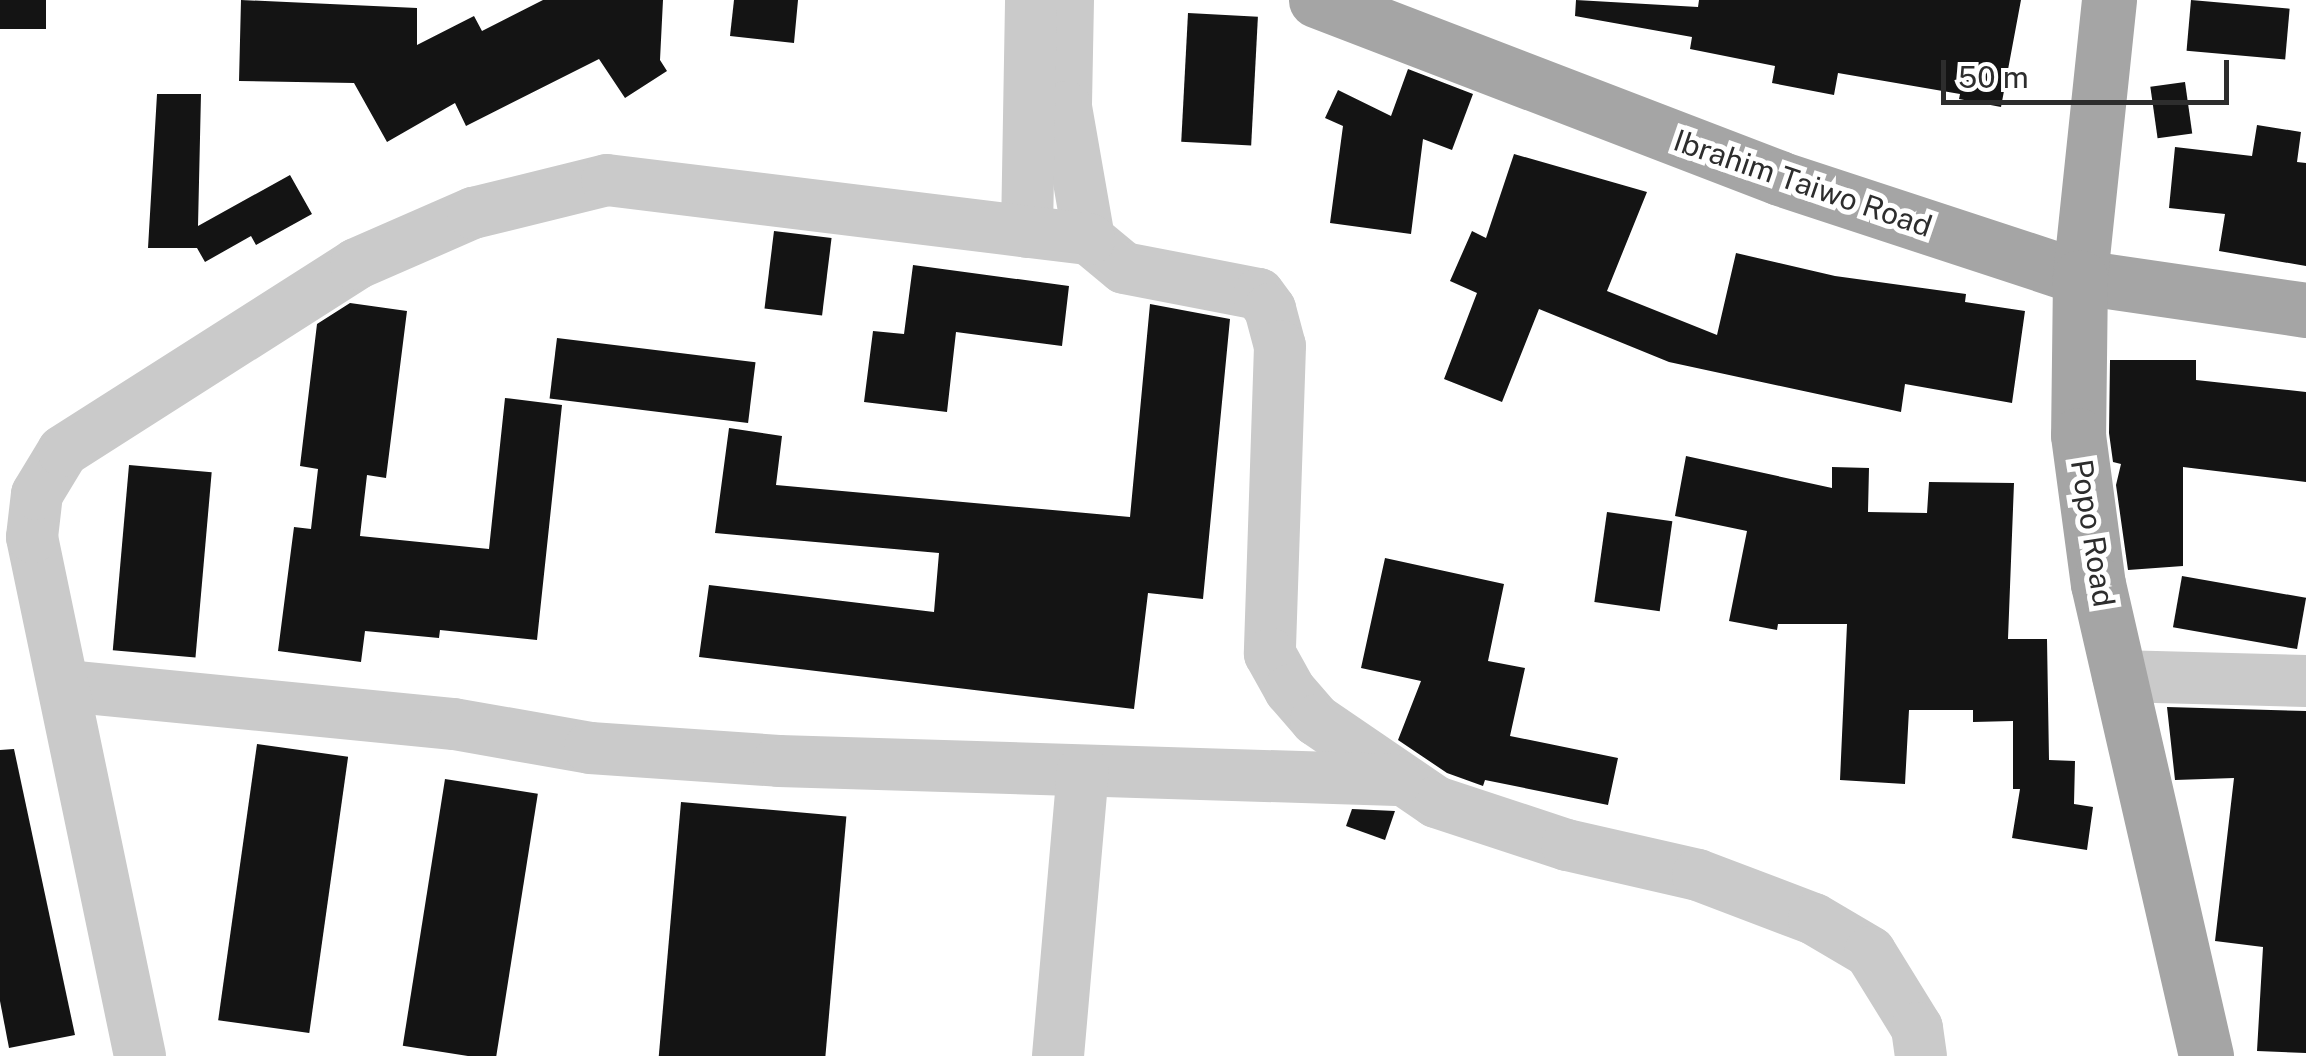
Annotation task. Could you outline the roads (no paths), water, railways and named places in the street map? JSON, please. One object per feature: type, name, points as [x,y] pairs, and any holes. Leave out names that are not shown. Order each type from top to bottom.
[{"type":"main road","name":"Ibrahim Taiwo Road","points":[[1316,0],[1778,178],[2080,277],[2306,310]]},
{"type":"main road","name":"Popo Road","points":[[2109,0],[2080,277],[2078,435],[2118,676],[2206,1056]]},
{"type":"street","points":[[1027,232],[1031,0]]},
{"type":"street","points":[[1068,0],[1066,107],[1089,240]]},
{"type":"street","points":[[140,1056],[32,537],[37,494],[62,451],[356,264],[473,213],[607,180],[1089,240],[1124,268],[1258,294],[1270,309],[1280,346],[1270,654],[1316,720],[1397,780],[1486,819],[1698,875],[1814,919],[1870,952],[1918,1028],[1921,1056]]},
{"type":"street","points":[[2118,676],[2306,682]]},
{"type":"street","points":[[66,686],[454,724],[590,748],[1083,771],[1397,780]]},
{"type":"street","points":[[1058,1056],[1083,771]]}]
